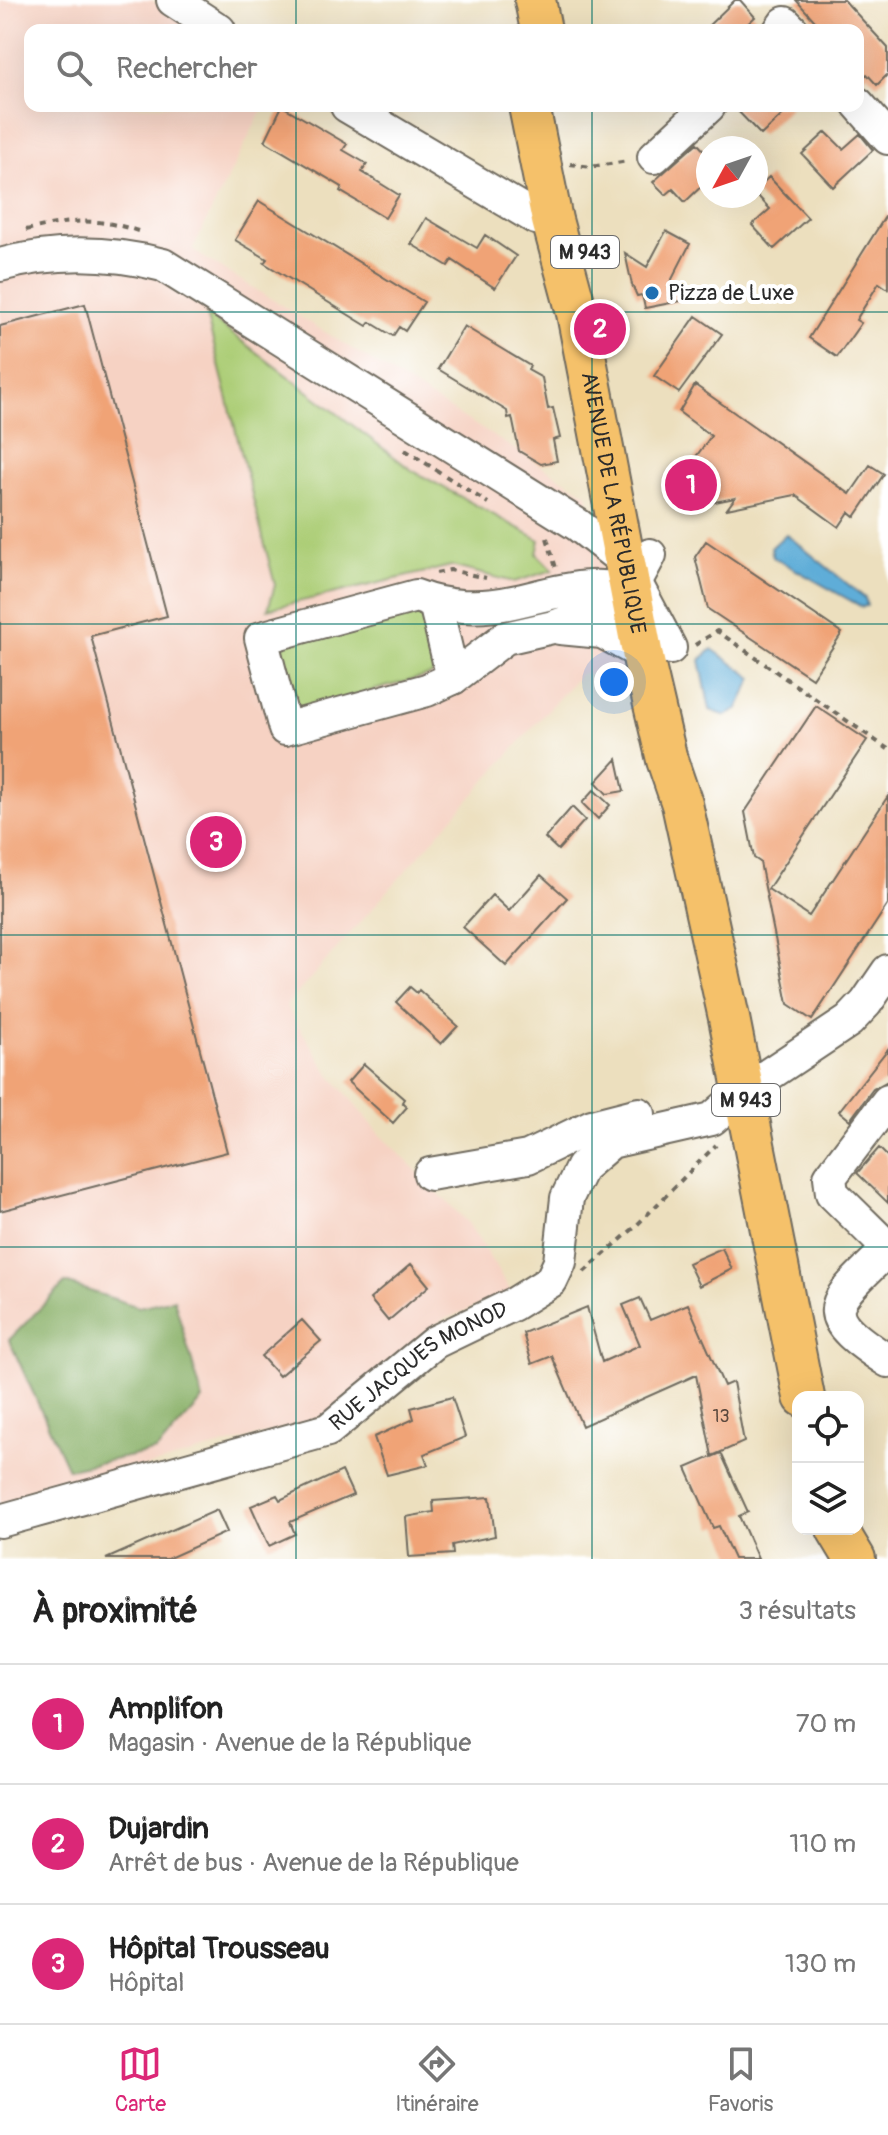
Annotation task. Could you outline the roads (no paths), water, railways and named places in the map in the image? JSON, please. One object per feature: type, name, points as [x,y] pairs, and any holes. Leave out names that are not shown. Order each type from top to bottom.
[{"type":"main road","points":[[508,0],[513,24]]},
{"type":"main road","points":[[535,0],[540,24]]},
{"type":"main road","name":"AVENUE DE LA RÉPUBLIQUE","points":[[530,112],[552,220],[577,313],[630,568],[665,651],[692,751],[682,804],[744,1091],[803,1391]]},
{"type":"main road","name":"AVENUE DE LA RÉPUBLIQUE","points":[[557,112],[568,163],[630,568]]},
{"type":"main road","points":[[820,1559],[823,1535]]},
{"type":"main road","points":[[841,1535],[855,1559]]},
{"type":"street","points":[[173,0],[210,24]]},
{"type":"street","points":[[864,111],[888,138]]},
{"type":"street","points":[[357,112],[536,218],[552,220]]},
{"type":"street","points":[[654,157],[703,112]]},
{"type":"street","points":[[0,265],[69,253],[116,255],[163,265],[372,394],[630,568],[665,651]]},
{"type":"street","points":[[549,579],[591,588],[630,568]]},
{"type":"street","points":[[630,568],[600,610],[553,627],[505,638],[453,678],[427,690],[285,729],[261,638],[416,596],[431,589],[482,607],[549,579],[630,568]]},
{"type":"street","points":[[431,589],[453,678]]},
{"type":"street","points":[[553,627],[602,632],[665,651]]},
{"type":"street","points":[[528,1157],[574,1184],[582,1167],[611,1142],[712,1119],[744,1091],[849,1021],[888,971]]},
{"type":"street","points":[[430,1174],[528,1157],[592,1126],[744,1091]]},
{"type":"street","points":[[888,1101],[830,1177],[832,1193],[888,1249],[842,1296],[838,1307],[840,1325],[851,1337],[888,1361]]},
{"type":"street","name":"RUE JACQUES MONOD","points":[[0,1521],[328,1430],[452,1331],[514,1304],[551,1281],[560,1262],[567,1198],[574,1184]]},
{"type":"street","points":[[832,1535],[837,1559]]},
{"type":"water","points":[[786,534],[865,598],[867,606],[862,607],[773,557],[771,548]]},
{"type":"water","points":[[712,649],[753,678],[737,710],[726,716],[710,710],[700,660]]},
{"type":"place","name":"Pizza de Luxe","points":[[652,293]]},
{"type":"place","name":"Dujardin","points":[[600,329]]},
{"type":"place","name":"Amplifon","points":[[691,485]]},
{"type":"place","name":"Hôpital Trousseau","points":[[216,842]]}]
